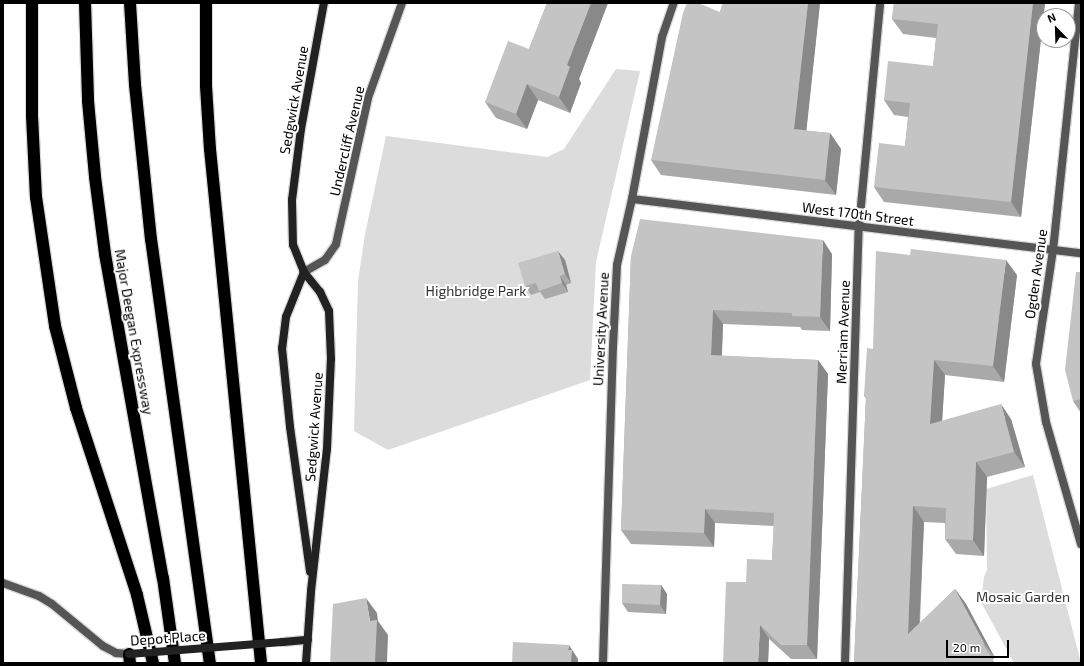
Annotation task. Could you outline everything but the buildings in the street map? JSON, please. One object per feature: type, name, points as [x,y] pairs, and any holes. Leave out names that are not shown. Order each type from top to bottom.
[{"type":"highway","points":[[32,3],[32,116],[36,198],[55,326],[76,408],[137,595],[153,663]]},
{"type":"highway","name":"Major Deegan Expressway","points":[[85,3],[88,101],[95,177],[105,254],[163,578],[175,663]]},
{"type":"highway","name":"Major Deegan Expressway","points":[[130,3],[135,85],[151,239],[210,663]]},
{"type":"highway","points":[[206,3],[206,54],[210,149],[261,663]]},
{"type":"highway","points":[[206,54],[212,3]]},
{"type":"main road","name":"Sedgwick Avenue","points":[[306,663],[311,591],[324,487],[331,397],[331,359],[328,311],[320,292],[304,272],[293,245],[292,200],[301,129],[324,3]]},
{"type":"main road","name":"Sedgwick Avenue","points":[[304,272],[286,317],[282,348],[290,427],[307,545],[311,591]]},
{"type":"main road","name":"Depot Place","points":[[129,659],[308,640]]},
{"type":"street","name":"Undercliff Avenue","points":[[304,272],[325,260],[336,244],[368,98],[402,3]]},
{"type":"street","name":"University Avenue","points":[[603,663],[617,265],[632,199],[662,37],[674,3]]},
{"type":"street","name":"Merriam Avenue","points":[[845,663],[859,227],[880,3]]},
{"type":"street","name":"Ogden Avenue","points":[[1079,3],[1053,250],[1036,364],[1046,422],[1081,544]]},
{"type":"street","name":"West 170th Street","points":[[632,199],[1081,253]]},
{"type":"street","name":"Depot Place","points":[[3,583],[39,596],[52,604],[103,646],[129,659]]},
{"type":"green space","name":"Highbridge Park","points":[[616,69],[640,71],[596,262],[590,380],[388,450],[354,431],[358,281],[365,234],[386,136],[547,157],[564,149]]},
{"type":"green space","name":"Mosaic Garden","points":[[1033,475],[1081,663],[1014,663],[981,602],[984,577],[987,570],[986,489]]}]
